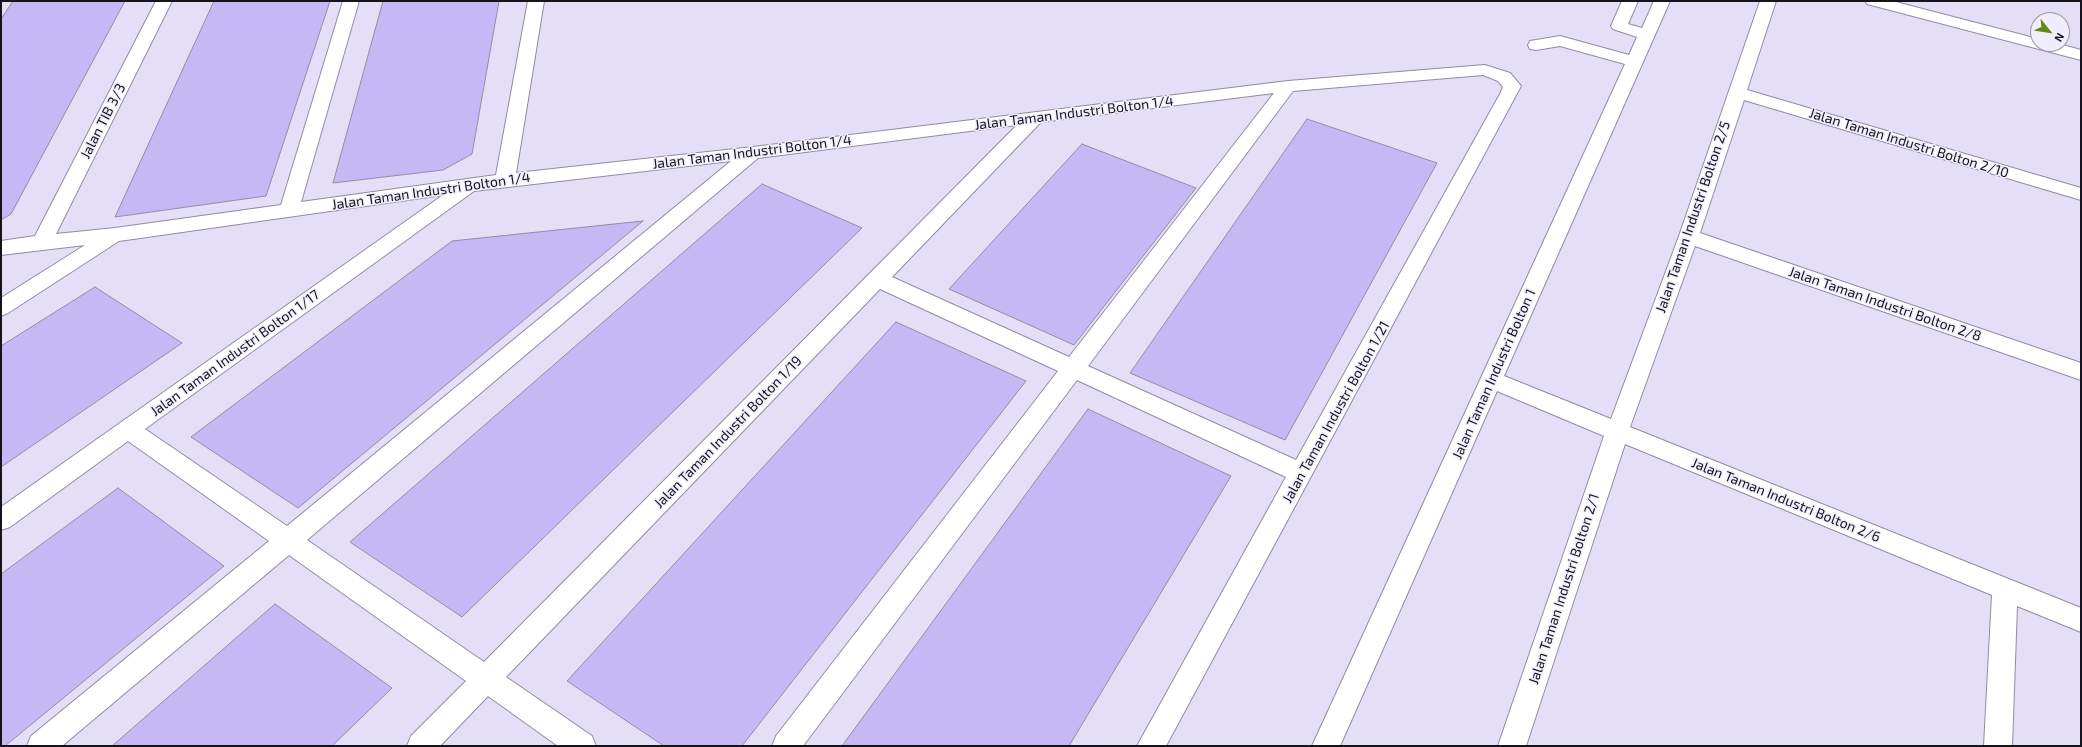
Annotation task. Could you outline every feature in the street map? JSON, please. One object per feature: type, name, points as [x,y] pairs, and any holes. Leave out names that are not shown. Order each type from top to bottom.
[{"type":"street","name":"Jalan TIB 3/3","points":[[42,242],[164,1]]},
{"type":"street","points":[[289,210],[351,1]]},
{"type":"street","points":[[505,180],[536,1]]},
{"type":"street","points":[[1630,1],[1618,26],[1647,35]]},
{"type":"street","name":"Jalan Taman Industri Bolton 1","points":[[1326,746],[1662,1]]},
{"type":"street","name":"Jalan Taman Industri Bolton 2/5","points":[[1617,432],[1688,236],[1768,1]]},
{"type":"street","points":[[1873,1],[2030,42]]},
{"type":"street","points":[[1536,45],[1560,41],[1635,62]]},
{"type":"street","points":[[2070,52],[2081,55]]},
{"type":"street","name":"Jalan Taman Industri Bolton 1/4","points":[[1,248],[42,242],[115,235],[505,180],[753,153],[1288,86],[1485,70],[1504,78]]},
{"type":"street","name":"Jalan Taman Industri Bolton 1/21","points":[[1151,746],[1509,94],[1512,86],[1504,78]]},
{"type":"street","points":[[786,746],[1288,86]]},
{"type":"street","name":"Jalan Taman Industri Bolton 2/10","points":[[1736,92],[2081,194]]},
{"type":"street","name":"Jalan Taman Industri Bolton 1/19","points":[[421,746],[1035,118]]},
{"type":"street","points":[[41,746],[753,153]]},
{"type":"street","name":"Jalan Taman Industri Bolton 1/17","points":[[1,520],[469,185]]},
{"type":"street","points":[[1,308],[115,235]]},
{"type":"street","name":"Jalan Taman Industri Bolton 2/8","points":[[1688,236],[2081,372]]},
{"type":"street","points":[[877,279],[1302,473]]},
{"type":"street","name":"Jalan Taman Industri Bolton 2/6","points":[[1492,380],[2081,620]]},
{"type":"street","points":[[128,429],[582,746]]},
{"type":"street","name":"Jalan Taman Industri Bolton 2/1","points":[[1512,746],[1617,432]]},
{"type":"street","points":[[1998,746],[2004,588]]},
{"type":"building","points":[[13,1],[125,1],[11,214],[1,220],[1,19]]},
{"type":"building","points":[[214,1],[330,1],[266,196],[115,217]]},
{"type":"building","points":[[383,1],[499,1],[472,154],[443,170],[333,183]]},
{"type":"building","points":[[1307,119],[1437,163],[1285,440],[1130,373]]},
{"type":"building","points":[[1082,144],[1196,188],[1074,345],[949,289]]},
{"type":"building","points":[[762,184],[862,228],[462,617],[350,542]]},
{"type":"building","points":[[643,221],[298,508],[191,437],[452,241]]},
{"type":"building","points":[[95,287],[182,343],[1,467],[1,346]]},
{"type":"building","points":[[896,322],[1026,381],[742,746],[664,746],[567,681]]},
{"type":"building","points":[[1088,409],[1231,476],[1069,746],[842,746]]},
{"type":"building","points":[[118,488],[224,566],[5,746],[1,746],[1,574]]},
{"type":"building","points":[[275,604],[392,688],[332,746],[112,746]]}]
